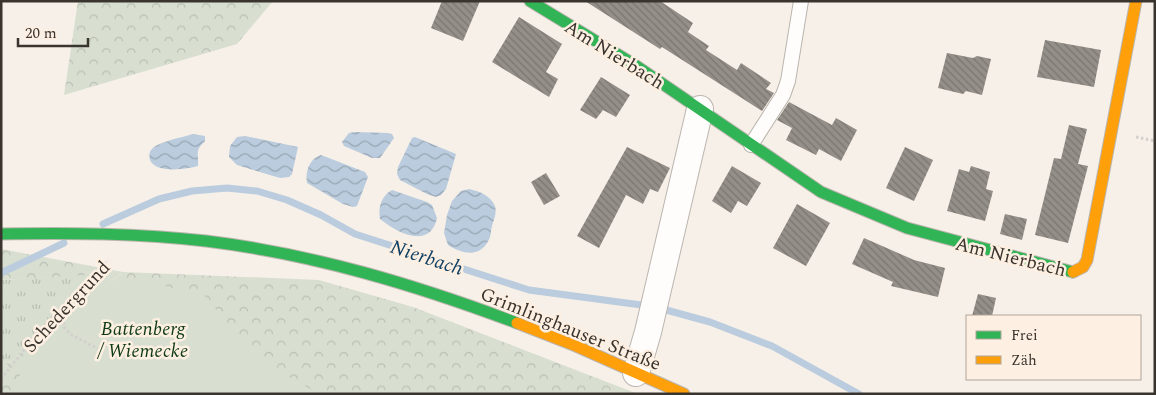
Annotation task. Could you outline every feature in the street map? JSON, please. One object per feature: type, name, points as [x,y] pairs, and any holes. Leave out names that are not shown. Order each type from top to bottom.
[{"type":"street","name":"Am Nierbach","points":[[530,1],[635,65],[822,192],[880,218],[908,228],[1072,273],[1078,271],[1087,260],[1136,1]]},
{"type":"street","points":[[636,372],[648,332],[700,109]]},
{"type":"street","name":"Grimlinghauser Straße","points":[[1,234],[132,234],[181,238],[260,249],[316,261],[382,277],[439,294],[521,324],[684,394]]},
{"type":"lane","points":[[751,145],[783,95],[788,81],[801,1]]},
{"type":"path","name":"Schedergrund","points":[[1,379],[40,330],[132,234]]},
{"type":"path","points":[[63,306],[64,327],[70,334],[106,353]]},
{"type":"green space","points":[[78,1],[273,1],[237,44],[64,95]]},
{"type":"green space","points":[[1,249],[123,272],[319,280],[413,307],[638,394],[1,394],[1,369],[122,273],[1,280]]},
{"type":"green space","points":[[123,272],[1,369],[1,280]]},
{"type":"green space","name":"Battenberg / Wiemecke","points":[[110,282],[151,283],[204,295],[249,349],[289,377],[319,394],[9,394],[24,368],[34,344],[71,305]]},
{"type":"water","points":[[349,133],[388,133],[392,134],[394,138],[380,158],[372,158],[344,146],[342,142]]},
{"type":"water","points":[[193,134],[205,136],[205,141],[198,150],[198,166],[165,169],[153,164],[150,160],[150,151],[155,146]]},
{"type":"water","points":[[245,136],[298,147],[292,174],[289,177],[280,178],[237,165],[229,157],[230,146],[237,137]]},
{"type":"water","points":[[415,137],[456,154],[446,189],[441,195],[436,197],[400,180],[397,174],[398,167],[412,138]]},
{"type":"water","points":[[321,155],[365,172],[368,177],[357,206],[353,207],[343,204],[307,183],[309,166],[313,160]]},
{"type":"water","points":[[469,189],[488,197],[493,202],[496,211],[487,244],[482,249],[472,253],[460,251],[448,245],[444,233],[452,201],[461,191]]},
{"type":"water","points":[[392,190],[432,205],[437,218],[428,234],[412,236],[395,229],[380,219],[381,203]]},
{"type":"building","points":[[442,1],[480,1],[463,41],[431,28]]},
{"type":"building","points":[[585,1],[660,1],[693,23],[688,32],[709,46],[706,50],[737,70],[741,63],[771,83],[766,89],[774,93],[762,111],[662,47],[660,49]]},
{"type":"building","points":[[519,17],[562,44],[546,72],[558,79],[549,97],[492,62]]},
{"type":"building","points":[[1045,40],[1101,50],[1094,87],[1037,77]]},
{"type":"building","points":[[947,53],[991,59],[982,95],[966,91],[963,94],[938,88]]},
{"type":"building","points":[[601,77],[630,95],[616,117],[603,110],[596,119],[580,110]]},
{"type":"building","points":[[789,102],[832,125],[836,118],[857,130],[841,161],[819,149],[816,155],[786,140],[792,128],[777,120]]},
{"type":"building","points":[[1069,125],[1087,129],[1078,164],[1088,166],[1068,243],[1035,235],[1054,158],[1061,159]]},
{"type":"building","points":[[627,147],[670,168],[658,192],[650,189],[643,204],[626,195],[599,248],[577,236]]},
{"type":"building","points":[[905,147],[933,160],[914,201],[886,188]]},
{"type":"building","points":[[732,166],[761,183],[747,206],[738,201],[731,213],[712,201]]},
{"type":"building","points":[[971,166],[990,172],[986,189],[993,191],[985,221],[947,211],[959,169],[969,172]]},
{"type":"building","points":[[546,173],[560,196],[544,205],[531,182]]},
{"type":"building","points":[[797,204],[830,223],[806,266],[773,248]]},
{"type":"building","points":[[1005,214],[1027,219],[1022,240],[1000,234]]},
{"type":"building","points":[[864,238],[914,260],[945,268],[938,297],[891,286],[893,282],[852,264]]},
{"type":"building","points":[[978,294],[996,298],[992,315],[972,315]]},
{"type":"waterway","name":"Nierbach","points":[[103,224],[159,199],[192,191],[227,188],[257,191],[287,200],[321,215],[355,234],[529,290],[649,306]]},
{"type":"waterway","name":"Nierbach","points":[[1,273],[64,243]]},
{"type":"waterway","name":"Nierbach","points":[[659,308],[710,322],[772,346],[859,394]]},
{"type":"traffic: fast","points":[[530,1],[635,65],[821,192],[907,228],[1073,272]]},
{"type":"traffic: fast","points":[[1,234],[129,235],[180,238],[246,247],[286,254],[364,273],[441,296],[517,323]]},
{"type":"traffic: slow","points":[[1073,272],[1083,267],[1087,260],[1136,1]]},
{"type":"traffic: slow","points":[[517,323],[576,346],[684,394]]}]
